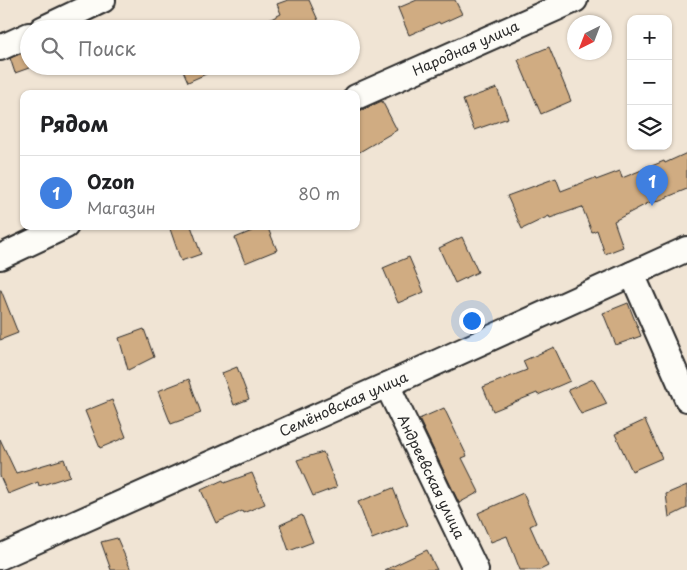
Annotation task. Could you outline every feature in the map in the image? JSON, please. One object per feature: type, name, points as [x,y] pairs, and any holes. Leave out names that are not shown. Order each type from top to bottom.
[{"type":"street","points":[[61,20],[103,0]]},
{"type":"street","name":"Народная улица","points":[[360,95],[535,8],[575,0]]},
{"type":"street","points":[[0,48],[20,39]]},
{"type":"street","points":[[0,257],[57,230]]},
{"type":"street","name":"Семёновская улица","points":[[0,557],[687,249]]},
{"type":"street","points":[[632,274],[687,399]]},
{"type":"street","name":"Андреевская улица","points":[[387,385],[476,570]]},
{"type":"building","points":[[288,0],[309,0],[318,20],[269,20],[281,14],[277,4]]},
{"type":"building","points":[[417,0],[455,0],[462,14],[409,35],[398,8]]},
{"type":"building","points":[[549,47],[571,101],[541,114],[518,60]]},
{"type":"building","points":[[20,54],[20,71],[15,73],[10,58]]},
{"type":"building","points":[[185,75],[204,75],[188,82]]},
{"type":"building","points":[[497,88],[508,118],[474,130],[463,100]]},
{"type":"building","points":[[382,101],[397,130],[360,152],[360,110]]},
{"type":"building","points":[[687,153],[687,189],[655,202],[654,200],[614,221],[623,247],[605,254],[597,230],[592,232],[582,207],[550,218],[549,216],[522,229],[507,196],[556,178],[561,191],[620,171],[622,178]]},
{"type":"building","points":[[170,230],[192,230],[201,254],[181,261]]},
{"type":"building","points":[[254,230],[269,230],[277,250],[245,263],[235,238]]},
{"type":"building","points":[[462,237],[478,272],[455,283],[439,248]]},
{"type":"building","points":[[409,257],[424,292],[398,303],[383,268]]},
{"type":"building","points":[[0,290],[18,333],[0,340]]},
{"type":"building","points":[[628,303],[641,336],[616,345],[603,313]]},
{"type":"building","points":[[144,329],[154,357],[128,370],[119,338]]},
{"type":"building","points":[[554,347],[570,381],[493,411],[483,387],[527,370],[523,361]]},
{"type":"building","points":[[237,367],[249,399],[234,405],[222,373]]},
{"type":"building","points":[[189,379],[201,413],[171,424],[158,391]]},
{"type":"building","points":[[593,379],[607,404],[581,414],[568,390]]},
{"type":"building","points":[[112,400],[126,437],[100,448],[85,411]]},
{"type":"building","points":[[444,408],[467,456],[462,458],[479,492],[459,503],[419,419]]},
{"type":"building","points":[[645,420],[662,458],[632,471],[615,434]]},
{"type":"building","points":[[0,439],[16,473],[64,459],[70,476],[39,486],[38,482],[8,494],[0,476]]},
{"type":"building","points":[[323,452],[337,487],[313,496],[297,460]]},
{"type":"building","points":[[252,473],[265,504],[243,513],[242,511],[216,523],[201,490],[223,480],[224,483]]},
{"type":"building","points":[[687,485],[687,508],[669,517],[666,494]]},
{"type":"building","points":[[393,488],[408,525],[372,539],[358,502]]},
{"type":"building","points":[[523,493],[536,523],[530,526],[548,566],[540,570],[520,570],[507,536],[491,542],[478,513]]},
{"type":"building","points":[[302,515],[313,542],[289,551],[280,525]]},
{"type":"building","points":[[117,538],[131,570],[111,570],[101,542]]},
{"type":"building","points":[[427,550],[437,570],[385,570]]},
{"type":"place","name":"Ozon","points":[[652,206]]}]
